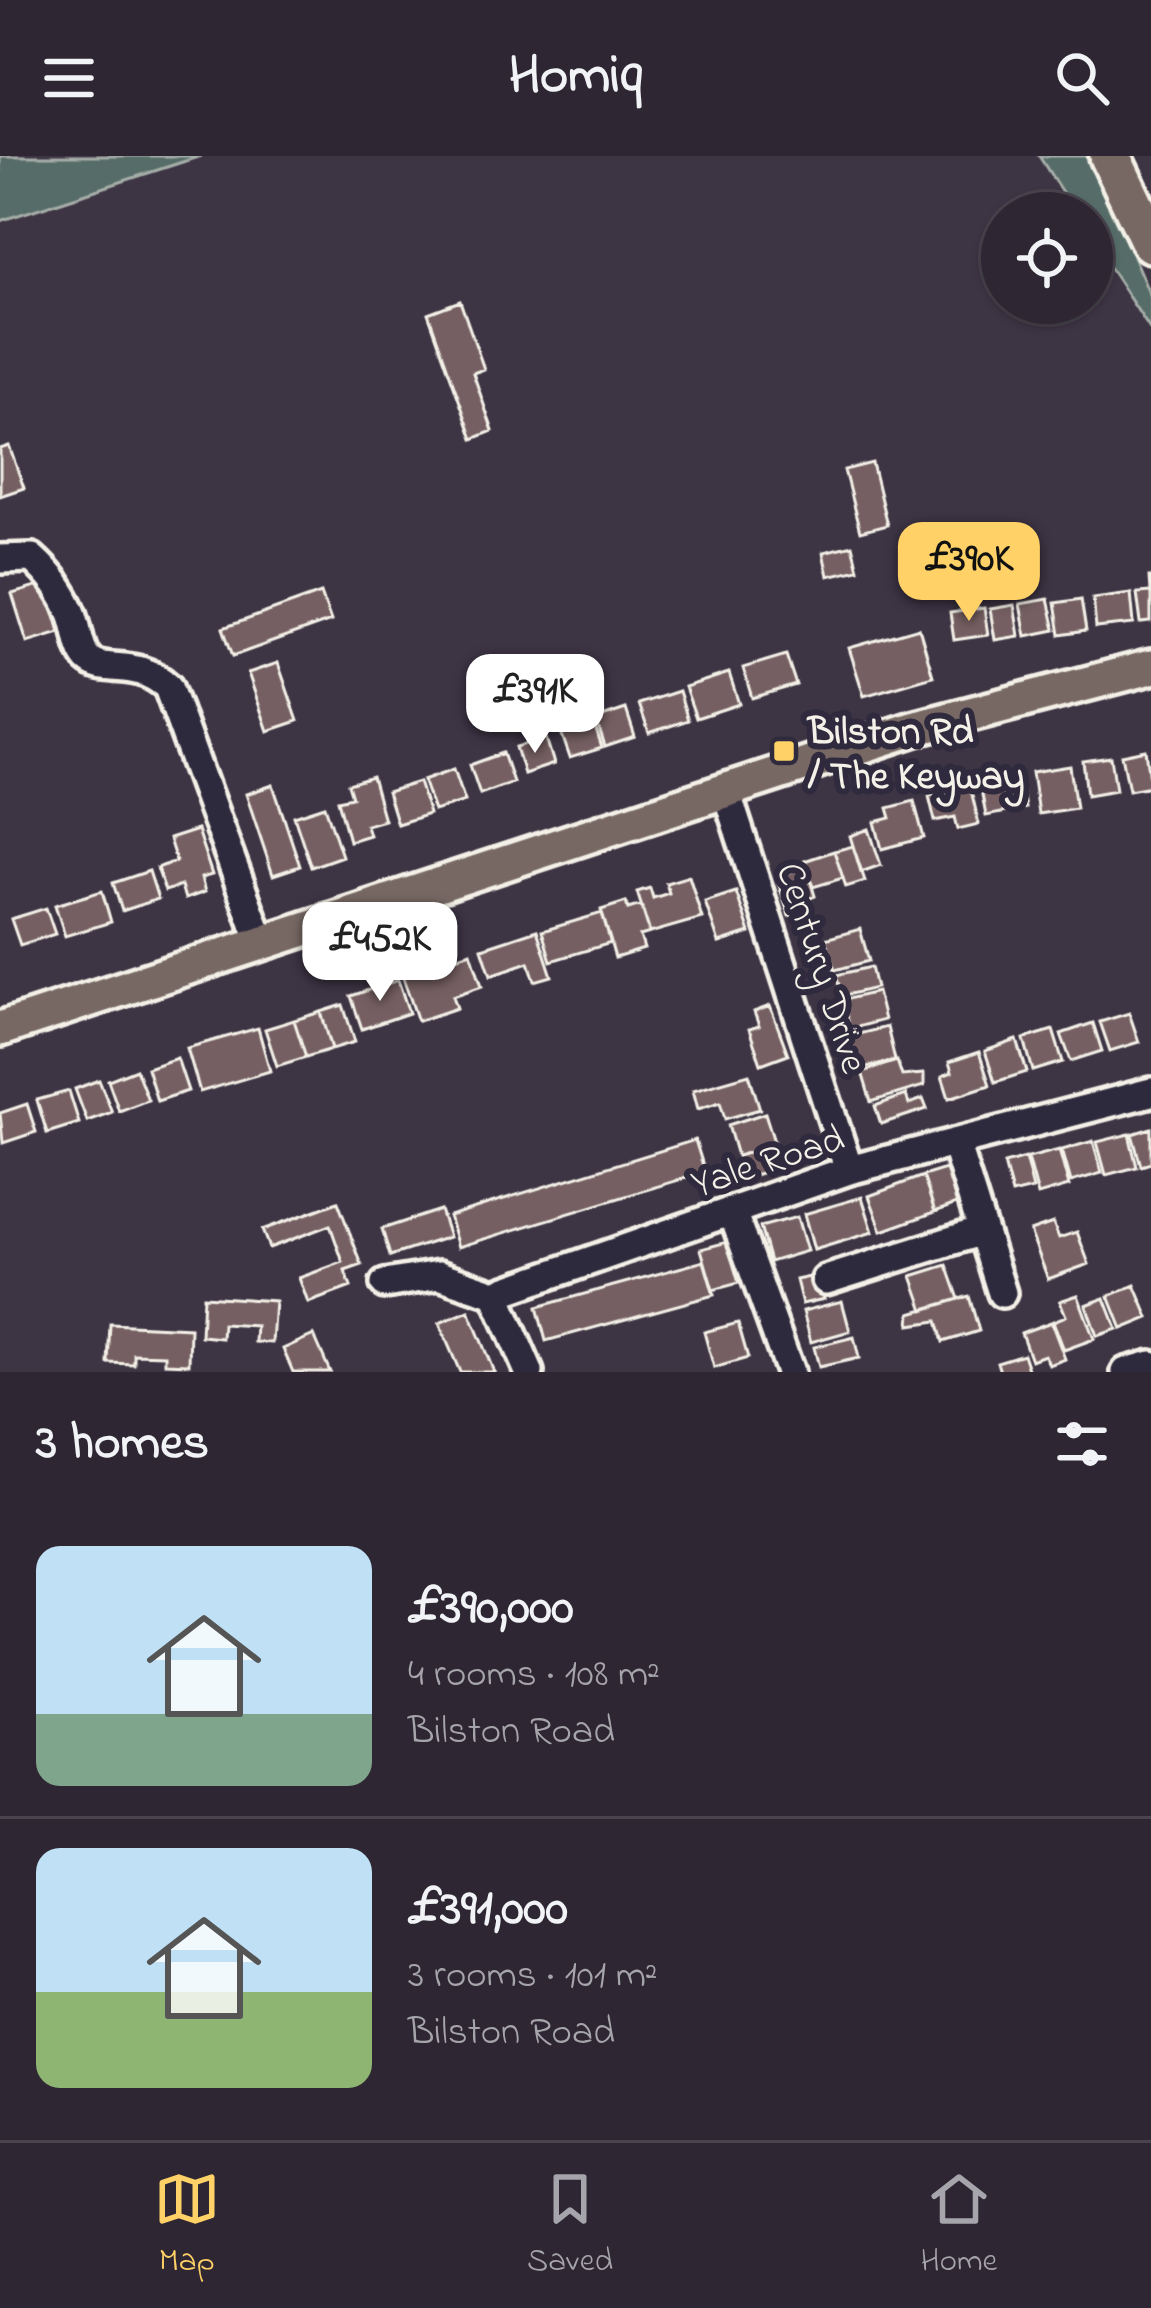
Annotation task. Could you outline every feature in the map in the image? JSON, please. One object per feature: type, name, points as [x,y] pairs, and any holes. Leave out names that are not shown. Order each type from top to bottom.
[{"type":"highway","points":[[1110,156],[1151,242]]},
{"type":"main road","points":[[0,1029],[724,788],[913,729],[1151,667]]},
{"type":"main road","points":[[1082,687],[1151,694]]},
{"type":"street","points":[[0,559],[32,559],[49,573],[72,614],[85,657],[96,664],[135,666],[168,687],[261,942]]},
{"type":"street","name":"Century Drive","points":[[724,788],[849,1170]]},
{"type":"street","name":"Yale Road","points":[[495,1294],[849,1170],[956,1147],[1151,1092]]},
{"type":"street","points":[[956,1147],[1001,1293]]},
{"type":"street","points":[[732,1211],[790,1372]]},
{"type":"street","points":[[826,1280],[982,1231]]},
{"type":"street","points":[[385,1285],[439,1274],[495,1294],[529,1372]]},
{"type":"street","points":[[1126,1372],[1151,1365]]},
{"type":"green space","points":[[0,156],[201,156],[0,221]]},
{"type":"green space","points":[[1039,156],[1090,156],[1105,192],[1062,192]]},
{"type":"green space","points":[[1113,210],[1151,298],[1151,331],[1113,273]]},
{"type":"building","points":[[460,301],[484,369],[473,373],[493,431],[473,439],[428,313]]},
{"type":"building","points":[[9,446],[24,488],[0,496],[0,449]]},
{"type":"building","points":[[872,463],[887,525],[860,532],[844,470]]},
{"type":"building","points":[[852,545],[858,569],[828,576],[823,552]]},
{"type":"building","points":[[1151,577],[1151,622],[1141,623],[1137,593],[1150,592]]},
{"type":"building","points":[[46,584],[60,632],[27,642],[12,594]]},
{"type":"building","points":[[321,593],[331,621],[233,656],[223,628]]},
{"type":"building","points":[[1131,593],[1134,624],[1096,628],[1093,598]]},
{"type":"building","points":[[1048,599],[1055,630],[1026,636],[1020,604]]},
{"type":"building","points":[[1081,599],[1086,631],[1060,635],[1055,603]]},
{"type":"building","points":[[1014,605],[1019,636],[995,640],[990,609]]},
{"type":"building","points":[[984,608],[988,635],[954,640],[950,613]]},
{"type":"building","points":[[919,628],[933,676],[864,696],[849,648]]},
{"type":"building","points":[[786,655],[796,685],[752,698],[743,668]]},
{"type":"building","points":[[278,663],[298,721],[268,731],[248,673]]},
{"type":"building","points":[[729,673],[739,704],[696,718],[685,687]]},
{"type":"building","points":[[679,691],[688,720],[649,733],[639,704]]},
{"type":"building","points":[[626,709],[635,737],[605,747],[596,719]]},
{"type":"building","points":[[593,721],[602,748],[570,758],[561,732]]},
{"type":"building","points":[[546,738],[554,764],[524,774],[516,747]]},
{"type":"building","points":[[1146,750],[1151,786],[1129,790],[1122,755]]},
{"type":"building","points":[[503,753],[513,782],[480,794],[470,765]]},
{"type":"building","points":[[1111,757],[1116,790],[1087,795],[1083,761]]},
{"type":"building","points":[[1070,766],[1076,808],[1038,814],[1032,772]]},
{"type":"building","points":[[454,769],[465,801],[434,811],[423,780]]},
{"type":"building","points":[[1019,776],[1025,808],[986,816],[980,784]]},
{"type":"building","points":[[372,777],[384,820],[366,825],[369,835],[349,841],[338,800],[352,797],[348,784]]},
{"type":"building","points":[[419,782],[429,814],[397,824],[387,792]]},
{"type":"building","points":[[273,785],[300,866],[273,875],[246,794]]},
{"type":"building","points":[[970,786],[979,824],[958,829],[955,817],[935,821],[929,796]]},
{"type":"building","points":[[914,801],[924,838],[882,849],[875,822],[891,818],[888,808]]},
{"type":"building","points":[[325,806],[342,856],[311,867],[294,816]]},
{"type":"building","points":[[869,829],[881,865],[861,872],[850,836]]},
{"type":"building","points":[[197,830],[212,875],[201,878],[205,892],[185,899],[181,886],[165,891],[157,868],[176,861],[169,839]]},
{"type":"building","points":[[853,846],[865,881],[846,887],[834,851]]},
{"type":"building","points":[[834,851],[843,878],[813,887],[804,861]]},
{"type":"building","points":[[806,866],[815,896],[802,901],[806,911],[789,916],[776,876]]},
{"type":"building","points":[[149,871],[158,899],[122,911],[113,883]]},
{"type":"building","points":[[689,876],[702,918],[650,933],[637,892],[650,888],[653,898],[669,893],[666,883]]},
{"type":"building","points":[[102,891],[111,922],[65,936],[55,905]]},
{"type":"building","points":[[736,892],[750,933],[719,943],[705,902]]},
{"type":"building","points":[[626,902],[628,909],[641,905],[650,933],[640,936],[644,949],[615,958],[601,910]]},
{"type":"building","points":[[46,908],[55,934],[20,945],[11,919]]},
{"type":"building","points":[[602,913],[611,943],[551,961],[542,931]]},
{"type":"building","points":[[860,929],[869,961],[835,970],[825,939]]},
{"type":"building","points":[[537,930],[552,976],[535,981],[529,962],[491,975],[482,948]]},
{"type":"building","points":[[471,952],[482,986],[453,996],[457,1008],[418,1021],[402,975]]},
{"type":"building","points":[[871,967],[876,988],[842,996],[836,975]]},
{"type":"building","points":[[398,980],[409,1013],[362,1029],[351,996]]},
{"type":"building","points":[[877,992],[884,1020],[850,1029],[843,1000]]},
{"type":"building","points":[[343,1005],[355,1042],[332,1049],[321,1012]]},
{"type":"building","points":[[770,1006],[788,1054],[761,1064],[749,1029],[759,1026],[754,1012]]},
{"type":"building","points":[[321,1012],[332,1049],[306,1057],[294,1020]]},
{"type":"building","points":[[1129,1013],[1139,1042],[1110,1051],[1100,1022]]},
{"type":"building","points":[[294,1020],[306,1057],[277,1066],[265,1029]]},
{"type":"building","points":[[1093,1023],[1102,1051],[1071,1061],[1061,1034]]},
{"type":"building","points":[[887,1027],[895,1060],[859,1069],[850,1036]]},
{"type":"building","points":[[258,1028],[270,1071],[200,1092],[187,1048]]},
{"type":"building","points":[[1053,1030],[1063,1062],[1033,1071],[1024,1039]]},
{"type":"building","points":[[1017,1040],[1027,1072],[995,1082],[985,1051]]},
{"type":"building","points":[[979,1052],[990,1085],[949,1098],[942,1076],[952,1072],[949,1062]]},
{"type":"building","points":[[177,1058],[188,1091],[157,1101],[147,1068]]},
{"type":"building","points":[[897,1061],[902,1076],[924,1074],[924,1086],[871,1102],[862,1072]]},
{"type":"building","points":[[136,1069],[148,1100],[119,1111],[108,1080]]},
{"type":"building","points":[[749,1074],[760,1109],[725,1119],[720,1102],[698,1109],[693,1090]]},
{"type":"building","points":[[99,1080],[112,1112],[87,1121],[75,1089]]},
{"type":"building","points":[[69,1091],[79,1123],[47,1133],[37,1100]]},
{"type":"building","points":[[906,1095],[909,1104],[923,1099],[927,1109],[881,1124],[875,1106]]},
{"type":"building","points":[[27,1104],[36,1132],[3,1143],[0,1113]]},
{"type":"building","points":[[765,1113],[775,1145],[737,1156],[728,1125]]},
{"type":"building","points":[[1151,1128],[1151,1163],[1141,1166],[1132,1134]]},
{"type":"building","points":[[1129,1134],[1137,1167],[1106,1175],[1097,1142]]},
{"type":"building","points":[[695,1140],[705,1172],[458,1247],[449,1216]]},
{"type":"building","points":[[1093,1141],[1102,1173],[1071,1182],[1062,1150]]},
{"type":"building","points":[[775,1145],[782,1167],[744,1178],[737,1156]]},
{"type":"building","points":[[1059,1150],[1069,1186],[1038,1195],[1028,1158]]},
{"type":"building","points":[[1025,1158],[1033,1189],[1012,1194],[1004,1164]]},
{"type":"building","points":[[955,1166],[967,1200],[935,1212],[923,1176]]},
{"type":"building","points":[[923,1176],[935,1212],[882,1231],[869,1196]]},
{"type":"building","points":[[862,1197],[873,1232],[814,1250],[804,1214]]},
{"type":"building","points":[[338,1202],[362,1265],[345,1271],[351,1287],[308,1303],[299,1278],[343,1262],[330,1225],[269,1248],[262,1230]]},
{"type":"building","points":[[440,1210],[449,1237],[390,1256],[382,1229]]},
{"type":"building","points":[[797,1217],[807,1251],[770,1262],[760,1227]]},
{"type":"building","points":[[1053,1223],[1059,1238],[1077,1232],[1089,1264],[1048,1279],[1030,1231]]},
{"type":"building","points":[[727,1242],[739,1283],[713,1290],[701,1249]]},
{"type":"building","points":[[704,1261],[714,1295],[546,1341],[537,1307]]},
{"type":"building","points":[[947,1265],[959,1299],[924,1310],[912,1276]]},
{"type":"building","points":[[819,1275],[824,1299],[802,1304],[796,1280]]},
{"type":"building","points":[[1135,1285],[1149,1318],[1122,1329],[1109,1296]]},
{"type":"building","points":[[1078,1295],[1094,1339],[1064,1350],[1053,1321],[1066,1316],[1060,1301]]},
{"type":"building","points":[[203,1296],[275,1301],[272,1343],[255,1342],[256,1326],[223,1324],[222,1338],[201,1336]]},
{"type":"building","points":[[969,1296],[979,1331],[943,1342],[937,1321],[910,1325],[911,1313]]},
{"type":"building","points":[[1105,1298],[1117,1329],[1097,1336],[1086,1305]]},
{"type":"building","points":[[842,1301],[850,1331],[811,1342],[803,1311]]},
{"type":"building","points":[[469,1311],[494,1372],[460,1372],[439,1323]]},
{"type":"building","points":[[1051,1322],[1065,1359],[1049,1365],[1045,1355],[1031,1360],[1021,1333]]},
{"type":"building","points":[[738,1323],[748,1358],[714,1368],[704,1332]]},
{"type":"building","points":[[110,1324],[190,1328],[189,1364],[165,1363],[165,1355],[134,1354],[134,1364],[108,1363]]},
{"type":"building","points":[[314,1335],[330,1372],[293,1372],[283,1349]]},
{"type":"building","points":[[854,1337],[859,1358],[819,1367],[814,1347]]},
{"type":"building","points":[[1023,1354],[1029,1372],[1000,1372],[997,1362]]},
{"type":"place","name":"Bilston Rd / The Keyway","points":[[784,751]]}]
